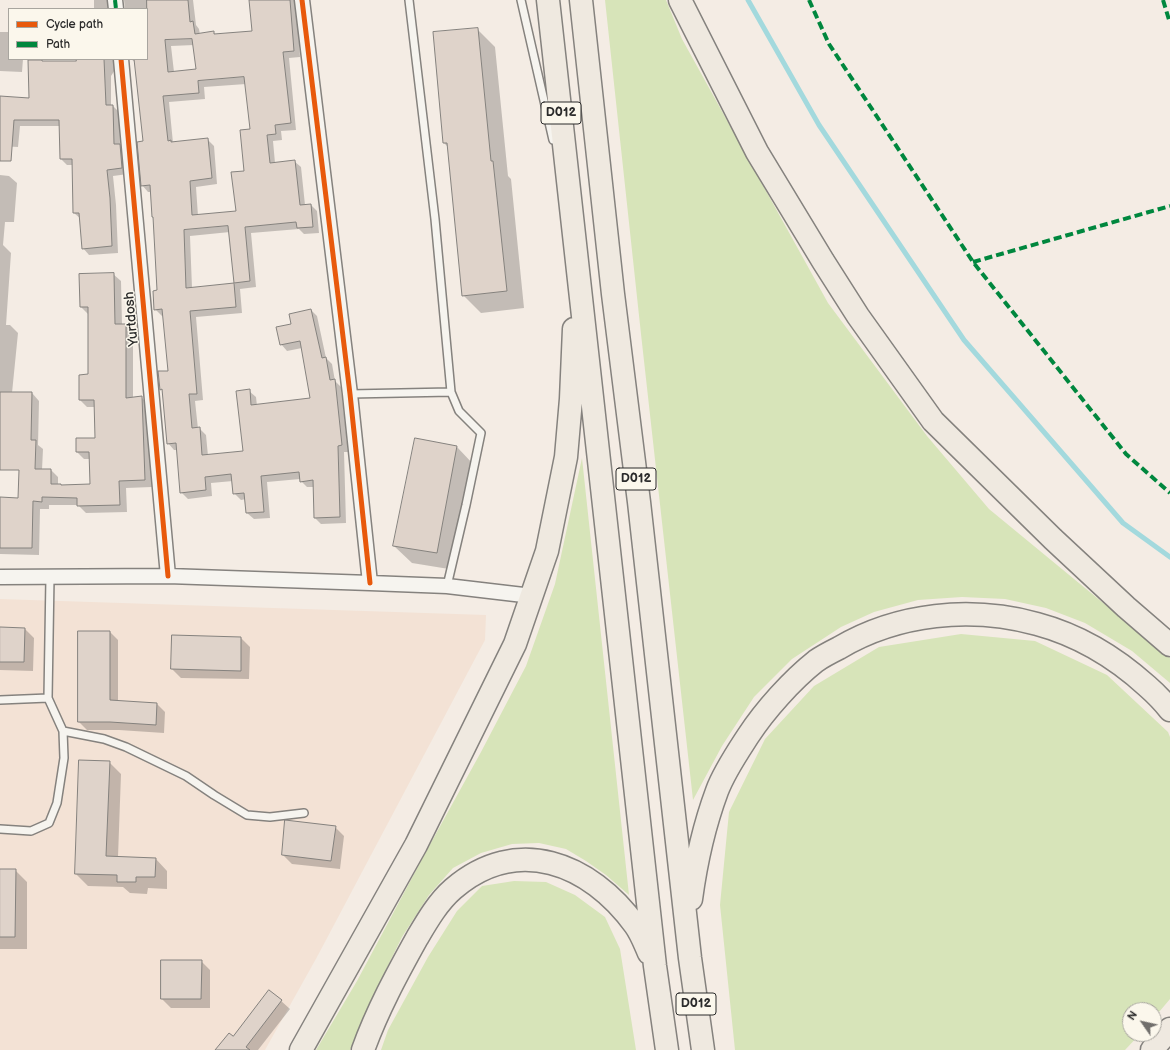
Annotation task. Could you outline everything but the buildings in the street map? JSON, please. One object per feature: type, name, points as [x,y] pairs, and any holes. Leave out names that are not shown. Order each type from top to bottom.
[{"type":"highway","name":"D012","points":[[548,0],[655,966],[667,1050]]},
{"type":"highway","name":"D012","points":[[581,0],[613,294],[690,958],[703,1050]]},
{"type":"highway","points":[[680,0],[757,152],[858,316],[933,421],[1053,539],[1126,607],[1170,644]]},
{"type":"highway","points":[[301,1050],[420,838],[516,644],[547,551],[566,457],[571,399],[574,339],[573,226]]},
{"type":"highway","points":[[690,958],[691,901],[696,862],[717,790],[736,754],[758,720],[786,689],[816,661],[851,641],[890,625],[932,616],[977,614],[1018,618],[1057,629],[1095,647],[1131,671],[1164,701],[1170,710]]},
{"type":"highway","points":[[363,1050],[393,982],[438,906],[452,889],[472,876],[506,861],[514,859],[554,863],[572,870],[590,880],[607,894],[636,926],[655,966]]},
{"type":"highway","points":[[1152,1050],[1170,1029]]},
{"type":"street","points":[[302,0],[350,394],[370,583]]},
{"type":"street","name":"Yurtdosh","points":[[121,60],[168,576]]},
{"type":"street","points":[[0,577],[168,576],[370,583],[447,586],[532,596]]},
{"type":"lane","points":[[409,0],[435,219],[451,392],[459,411],[481,433],[447,586]]},
{"type":"lane","points":[[521,0],[555,148]]},
{"type":"lane","points":[[559,164],[573,226]]},
{"type":"lane","points":[[350,394],[451,392]]},
{"type":"lane","points":[[0,829],[31,830],[49,823],[57,803],[64,758],[63,731],[48,698],[50,577]]},
{"type":"lane","points":[[0,700],[48,698]]},
{"type":"lane","points":[[63,731],[104,739],[126,747],[186,776],[247,815],[270,817],[304,813]]},
{"type":"shaded area","points":[[0,599],[486,615],[485,640],[317,957],[265,1050],[0,1050]]},
{"type":"green space","points":[[605,0],[666,0],[682,39],[828,303],[927,436],[989,509],[1170,658],[1170,683],[1132,651],[1085,623],[1046,608],[1005,599],[962,597],[918,600],[874,612],[841,627],[792,659],[754,697],[722,746],[693,800]]},
{"type":"green space","points":[[582,458],[629,895],[606,875],[566,849],[539,843],[512,844],[481,853],[453,868],[429,895],[402,937],[375,992],[350,1050],[316,1050],[357,981],[526,666],[555,584]]},
{"type":"green space","points":[[961,634],[1035,641],[1107,675],[1168,732],[1170,737],[1170,999],[1162,1008],[1162,1002],[1122,1002],[1122,1042],[1132,1042],[1125,1050],[735,1050],[720,905],[729,812],[765,739],[814,686],[879,647]]},
{"type":"green space","points":[[514,881],[546,882],[575,895],[605,917],[620,949],[636,1050],[381,1050],[388,1030],[428,957],[457,911],[482,886]]},
{"type":"waterway","points":[[748,0],[819,125],[964,340],[1123,523],[1170,557]]},
{"type":"marked path","points":[[115,0],[116,8]]},
{"type":"marked path","points":[[809,0],[829,44],[973,262],[1126,454],[1170,493]]},
{"type":"marked path","points":[[1163,0],[1170,23]]},
{"type":"marked path","points":[[973,262],[1170,206]]},
{"type":"cycle path","points":[[302,0],[350,394],[370,583]]},
{"type":"cycle path","points":[[121,60],[168,576]]}]
